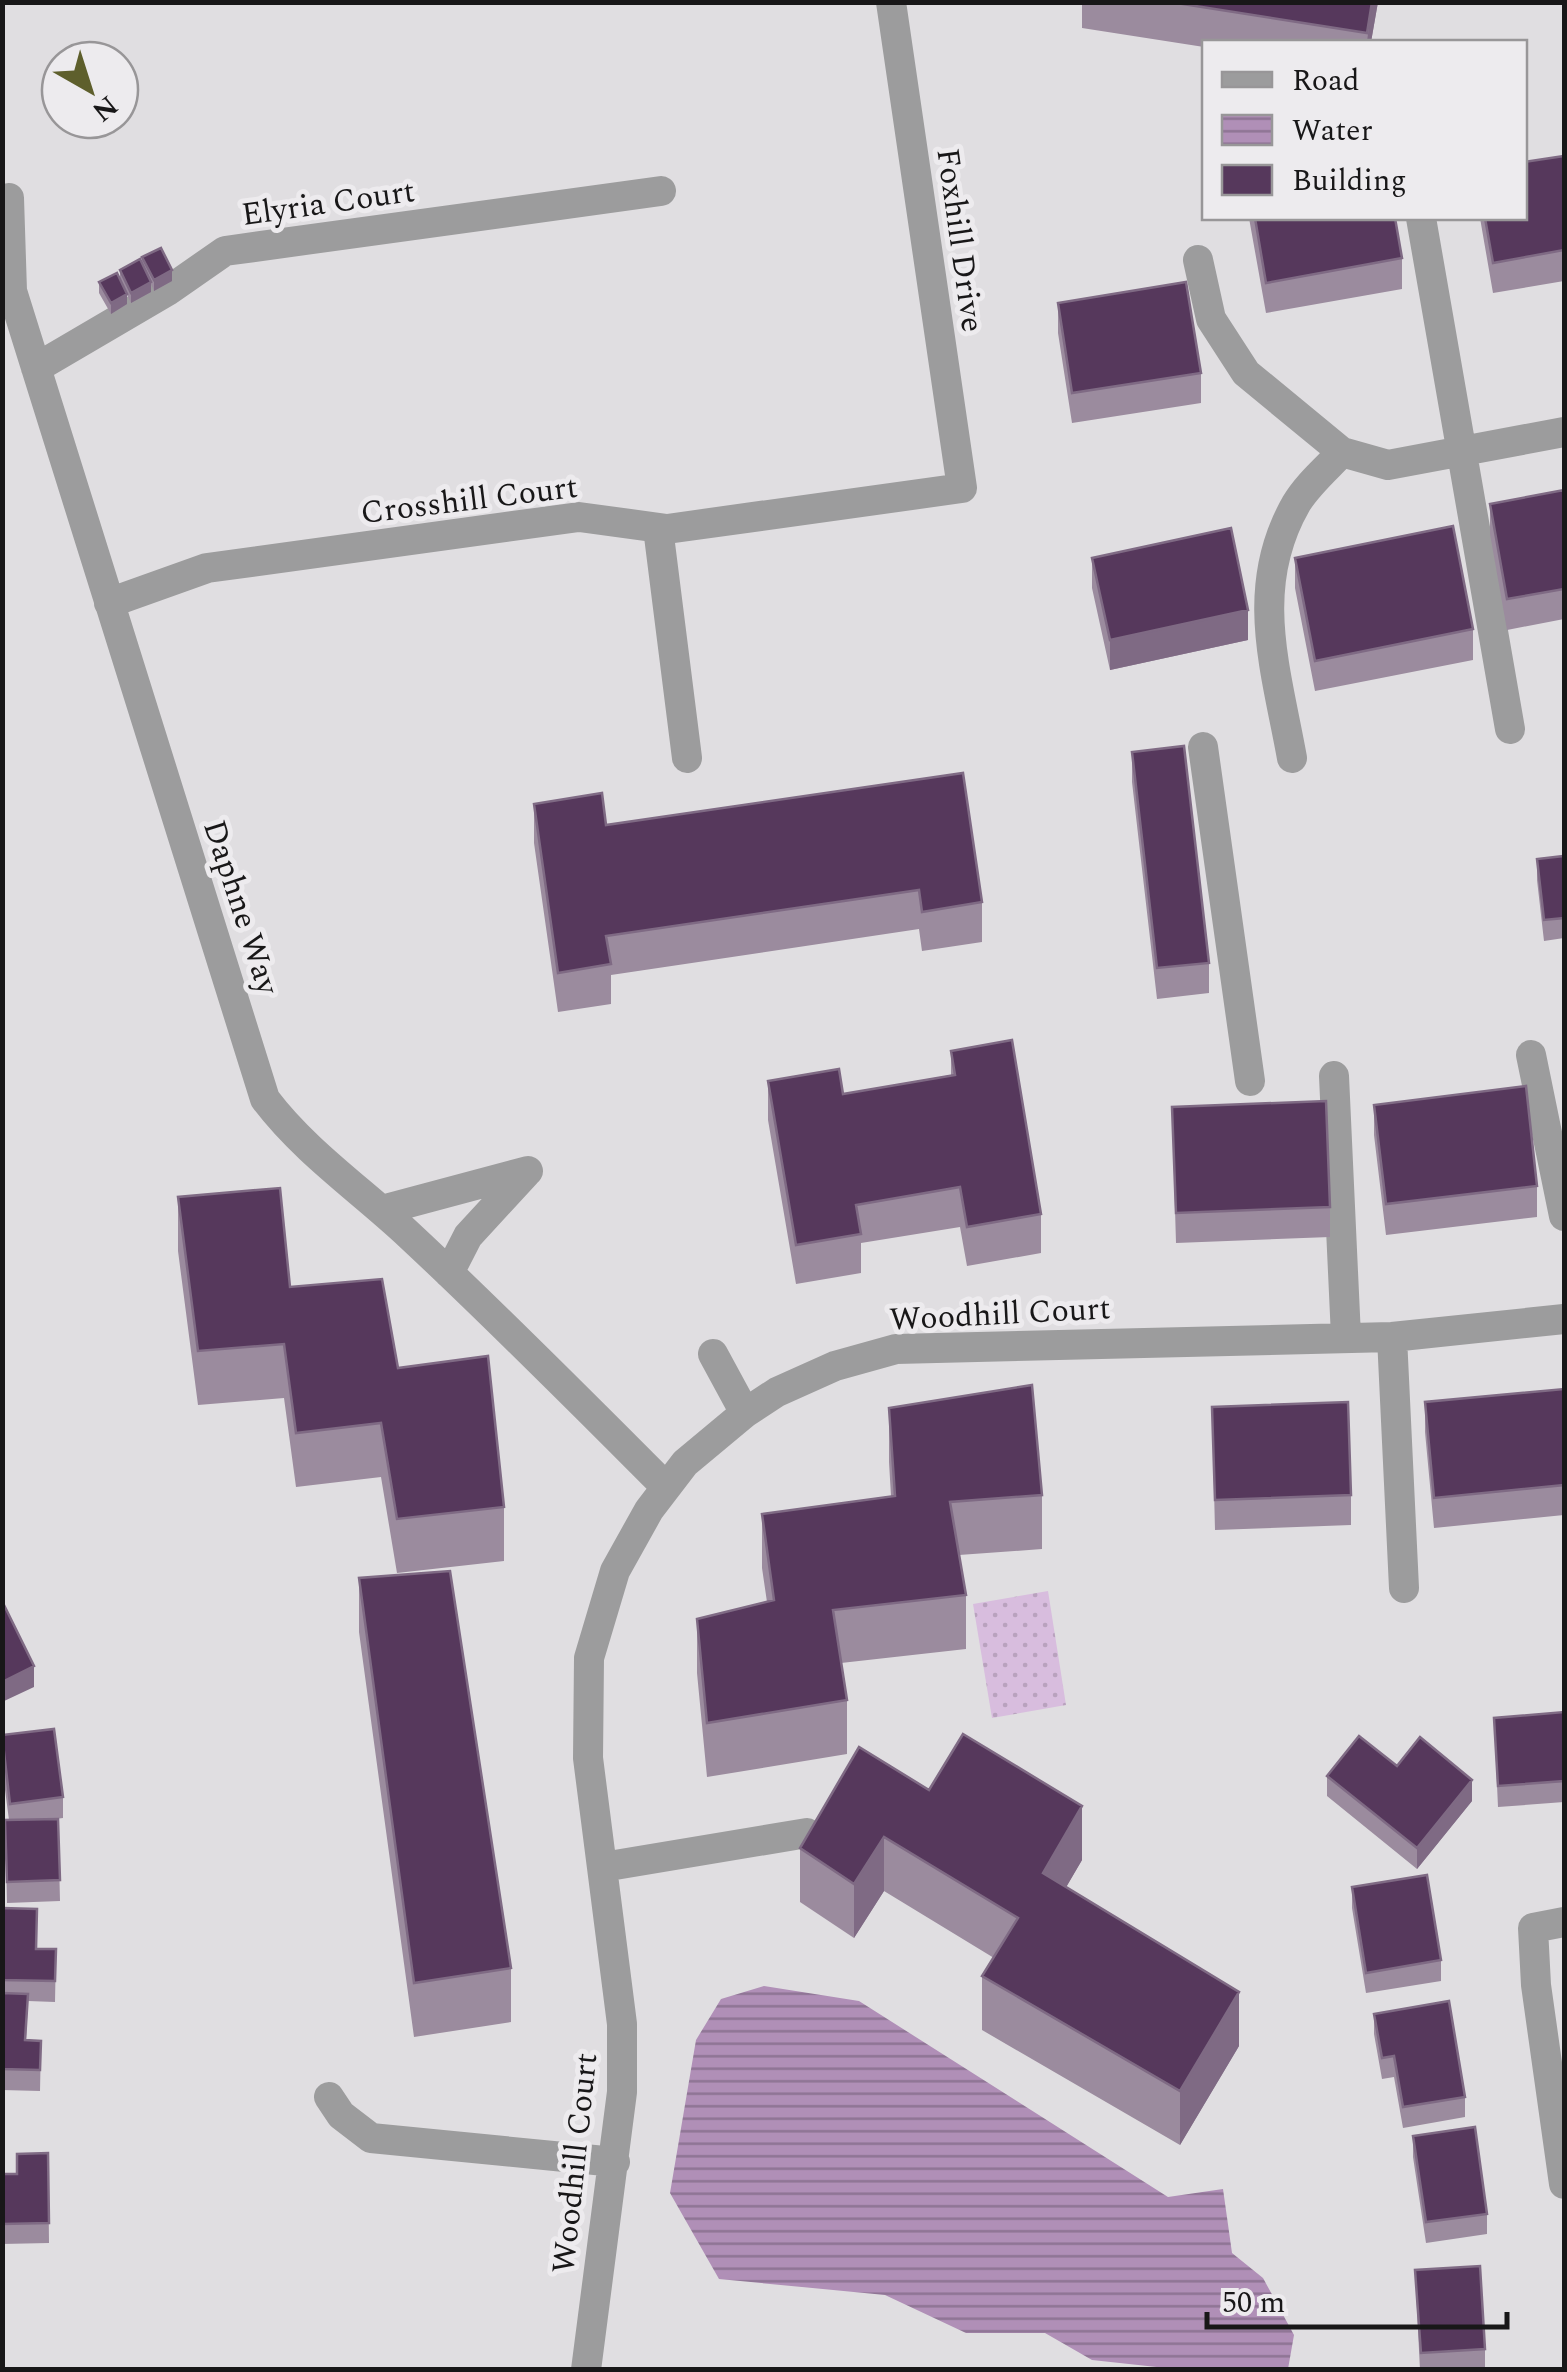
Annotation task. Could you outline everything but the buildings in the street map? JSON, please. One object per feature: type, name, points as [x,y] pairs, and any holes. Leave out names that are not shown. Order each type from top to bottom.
[{"type":"street","name":"Foxhill Drive","points":[[891,2],[962,488]]},
{"type":"street","name":"Elyria Court","points":[[36,368],[225,252],[661,190]]},
{"type":"street","name":"Daphne Way","points":[[9,198],[12,291],[266,1099],[293,1136],[450,1273],[666,1488]]},
{"type":"street","points":[[1421,220],[1510,729]]},
{"type":"street","points":[[1198,260],[1211,319],[1246,373],[1342,452],[1388,465],[1564,432]]},
{"type":"street","points":[[1292,758],[1266,596],[1278,541],[1298,500],[1342,452]]},
{"type":"street","name":"Crosshill Court","points":[[109,603],[207,568],[580,517],[658,528],[962,488]]},
{"type":"street","points":[[658,528],[687,758]]},
{"type":"street","points":[[1203,747],[1250,1081]]},
{"type":"street","points":[[1531,1055],[1564,1216]]},
{"type":"street","points":[[1334,1076],[1346,1338]]},
{"type":"street","points":[[382,1210],[528,1172],[468,1236],[450,1273]]},
{"type":"street","name":"Woodhill Court","points":[[586,2370],[622,2092],[622,2024],[588,1758],[589,1658],[615,1571],[684,1463],[777,1392],[836,1366],[896,1349],[1392,1337],[1564,1319]]},
{"type":"street","points":[[1392,1337],[1404,1588]]},
{"type":"street","points":[[713,1354],[745,1413]]},
{"type":"street","points":[[603,1867],[808,1832]]},
{"type":"street","points":[[1564,1922],[1533,1928],[1536,1985],[1564,2184]]},
{"type":"street","points":[[328,2097],[341,2115],[371,2138],[615,2162]]},
{"type":"shaded area","points":[[1048,1591],[1066,1705],[992,1718],[973,1604]]},
{"type":"water","points":[[764,1986],[859,2001],[1168,2197],[1223,2189],[1232,2253],[1263,2278],[1294,2335],[1288,2369],[1175,2369],[1092,2360],[1045,2333],[966,2333],[885,2295],[719,2279],[670,2193],[696,2040],[721,1999]]}]
